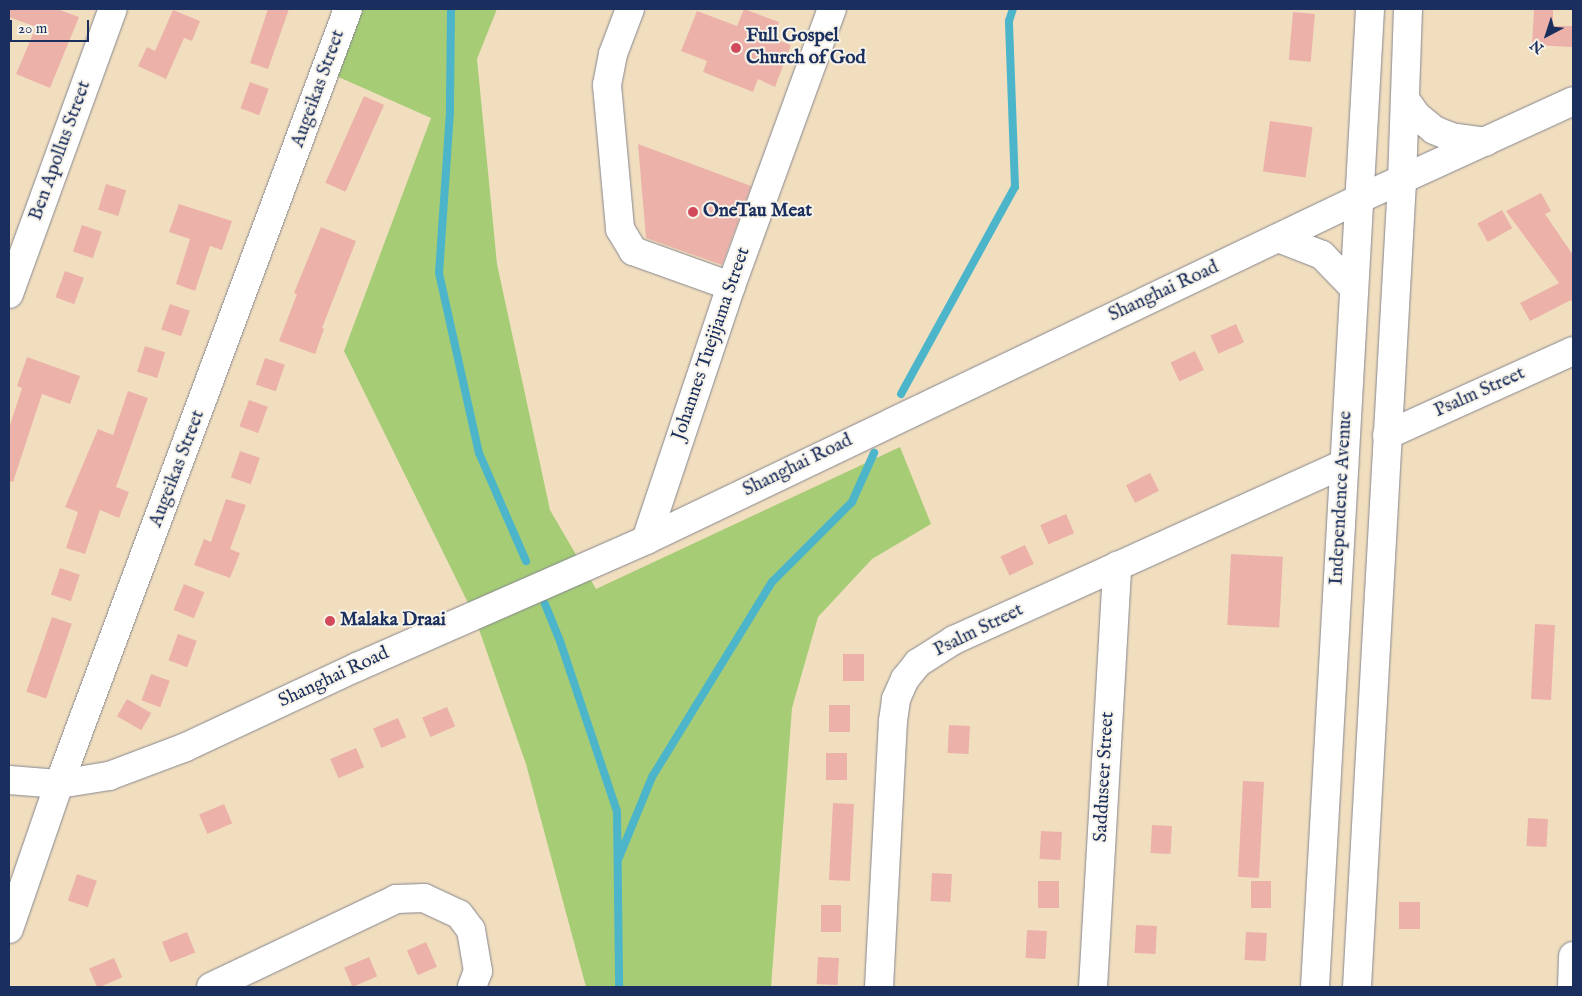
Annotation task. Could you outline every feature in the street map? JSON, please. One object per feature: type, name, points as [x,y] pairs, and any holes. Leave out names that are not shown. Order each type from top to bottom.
[{"type":"street","name":"Ben Apollus Street","points":[[9,294],[113,9]]},
{"type":"street","name":"Augeikas Street","points":[[9,930],[60,784],[348,9]]},
{"type":"street","points":[[630,9],[613,54],[607,85],[620,229],[634,251],[731,286]]},
{"type":"street","name":"Johannes Tuejijama Street","points":[[646,540],[731,286],[832,9]]},
{"type":"street","name":"Independence Avenue","points":[[1315,987],[1370,9]]},
{"type":"street","points":[[1357,987],[1402,182],[1408,9]]},
{"type":"street","points":[[1405,99],[1417,116],[1434,130],[1451,137],[1486,142]]},
{"type":"street","name":"Shanghai Road","points":[[9,780],[60,784],[109,776],[186,747],[357,667],[646,540],[1359,199],[1402,182],[1573,101]]},
{"type":"street","points":[[1278,238],[1322,255],[1354,288]]},
{"type":"street","name":"Psalm Street","points":[[1387,435],[1573,351]]},
{"type":"street","name":"Psalm Street","points":[[879,987],[893,721],[896,699],[906,679],[918,663],[954,640],[1344,464]]},
{"type":"street","name":"Sadduseer Street","points":[[1093,987],[1117,566]]},
{"type":"street","points":[[211,987],[396,899],[424,898],[459,914],[471,930],[478,970],[472,987]]},
{"type":"street","points":[[1572,987],[1573,956]]},
{"type":"green space","points":[[348,9],[497,9],[477,59],[497,264],[550,510],[596,589],[900,447],[931,524],[872,559],[818,617],[792,708],[771,987],[586,987],[526,764],[474,615],[344,351],[431,118],[325,71]]},
{"type":"building","points":[[9,9],[57,9],[79,17],[50,88],[16,74],[36,27],[9,17]]},
{"type":"building","points":[[268,9],[289,9],[268,69],[250,63]]},
{"type":"building","name":"Full Gospel Church of God","points":[[744,9],[779,22],[773,38],[791,45],[775,87],[758,79],[753,92],[703,72],[707,61],[681,51],[697,11],[737,26]]},
{"type":"building","points":[[1534,9],[1553,9],[1553,26],[1573,26],[1573,47],[1532,45]]},
{"type":"building","points":[[173,10],[200,21],[192,41],[184,38],[166,79],[138,66],[147,47],[155,51]]},
{"type":"building","points":[[1293,12],[1315,14],[1311,62],[1289,60]]},
{"type":"building","points":[[250,82],[269,89],[259,115],[240,108]]},
{"type":"building","points":[[364,96],[384,105],[345,192],[325,183]]},
{"type":"building","points":[[1270,121],[1313,127],[1305,177],[1263,172]]},
{"type":"building","name":"OneTau Meat","points":[[638,144],[751,186],[722,265],[646,238]]},
{"type":"building","points":[[106,184],[126,190],[118,216],[98,210]]},
{"type":"building","points":[[1541,193],[1551,211],[1545,214],[1573,255],[1573,303],[1571,300],[1530,321],[1520,303],[1559,283],[1506,211]]},
{"type":"building","points":[[179,204],[232,221],[222,250],[210,246],[195,291],[176,284],[190,239],[169,232]]},
{"type":"building","points":[[1502,210],[1512,228],[1488,242],[1478,224]]},
{"type":"building","points":[[82,225],[102,232],[93,258],[73,251]]},
{"type":"building","points":[[321,227],[356,241],[322,328],[324,329],[315,354],[279,341],[297,294],[294,293]]},
{"type":"building","points":[[65,271],[84,278],[74,304],[55,297]]},
{"type":"building","points":[[170,304],[190,311],[181,336],[161,330]]},
{"type":"building","points":[[1236,324],[1244,342],[1219,354],[1210,335]]},
{"type":"building","points":[[145,346],[165,352],[157,378],[137,372]]},
{"type":"building","points":[[1195,351],[1204,370],[1179,381],[1171,362]]},
{"type":"building","points":[[27,357],[80,376],[70,404],[42,394],[13,482],[9,481],[9,428],[22,388],[17,386]]},
{"type":"building","points":[[265,358],[285,365],[276,391],[256,384]]},
{"type":"building","points":[[128,391],[148,398],[116,487],[129,492],[119,518],[100,510],[85,554],[66,548],[78,512],[65,507],[98,429],[113,435]]},
{"type":"building","points":[[249,400],[268,407],[258,433],[239,426]]},
{"type":"building","points":[[240,451],[260,458],[251,484],[231,477]]},
{"type":"building","points":[[1150,473],[1159,491],[1135,503],[1126,485]]},
{"type":"building","points":[[226,499],[246,505],[230,549],[240,553],[230,578],[194,565],[204,539],[211,542]]},
{"type":"building","points":[[1066,514],[1074,533],[1048,544],[1040,525]]},
{"type":"building","points":[[1025,545],[1034,564],[1009,575],[1001,556]]},
{"type":"building","points":[[1231,554],[1283,557],[1279,628],[1227,625]]},
{"type":"building","points":[[60,568],[80,575],[71,601],[51,594]]},
{"type":"building","points":[[184,584],[204,592],[194,618],[174,610]]},
{"type":"building","points":[[52,617],[72,624],[46,699],[26,692]]},
{"type":"building","points":[[1535,624],[1555,625],[1551,700],[1531,699]]},
{"type":"building","points":[[178,634],[197,641],[187,667],[168,660]]},
{"type":"building","points":[[843,654],[864,654],[864,681],[843,681]]},
{"type":"building","points":[[151,674],[170,681],[160,707],[141,700]]},
{"type":"building","points":[[127,699],[151,713],[141,730],[117,716]]},
{"type":"building","points":[[829,705],[850,705],[850,732],[829,732]]},
{"type":"building","points":[[447,707],[455,726],[430,737],[422,718]]},
{"type":"building","points":[[398,718],[406,737],[381,748],[373,729]]},
{"type":"building","points":[[949,725],[970,726],[969,754],[948,753]]},
{"type":"building","points":[[356,748],[364,767],[338,778],[330,759]]},
{"type":"building","points":[[826,753],[847,753],[847,780],[826,780]]},
{"type":"building","points":[[1243,781],[1264,782],[1259,878],[1238,877]]},
{"type":"building","points":[[833,803],[854,804],[850,881],[829,880]]},
{"type":"building","points":[[224,804],[232,823],[207,834],[199,815]]},
{"type":"building","points":[[1528,818],[1548,819],[1547,847],[1527,846]]},
{"type":"building","points":[[1152,825],[1172,826],[1171,854],[1151,853]]},
{"type":"building","points":[[1041,831],[1062,832],[1061,860],[1040,859]]},
{"type":"building","points":[[932,873],[952,874],[951,902],[931,901]]},
{"type":"building","points":[[77,874],[97,881],[88,907],[68,900]]},
{"type":"building","points":[[1038,881],[1059,881],[1059,908],[1038,908]]},
{"type":"building","points":[[1251,881],[1271,881],[1271,908],[1251,908]]},
{"type":"building","points":[[1399,902],[1420,902],[1420,929],[1399,929]]},
{"type":"building","points":[[821,905],[841,905],[841,932],[821,932]]},
{"type":"building","points":[[1136,925],[1157,926],[1156,954],[1135,953]]},
{"type":"building","points":[[1027,930],[1047,931],[1046,959],[1026,958]]},
{"type":"building","points":[[187,932],[195,952],[170,963],[162,942]]},
{"type":"building","points":[[1246,932],[1267,933],[1266,961],[1245,960]]},
{"type":"building","points":[[426,942],[437,967],[418,975],[407,951]]},
{"type":"building","points":[[369,957],[377,976],[352,987],[344,968]]},
{"type":"building","points":[[818,957],[839,958],[838,985],[817,984]]},
{"type":"building","points":[[114,958],[122,977],[97,987],[89,969]]},
{"type":"waterway","points":[[451,9],[450,112],[439,273],[479,453],[526,561]]},
{"type":"waterway","points":[[901,394],[1015,187],[1009,21],[1013,9]]},
{"type":"waterway","points":[[618,860],[652,777],[772,582],[852,502],[874,453]]},
{"type":"waterway","points":[[545,604],[560,641],[617,811],[619,987]]},
{"type":"place","name":"Full Gospel Church of God","points":[[736,48]]},
{"type":"place","name":"OneTau Meat","points":[[693,212]]},
{"type":"place","name":"Malaka Draai","points":[[330,621]]}]
